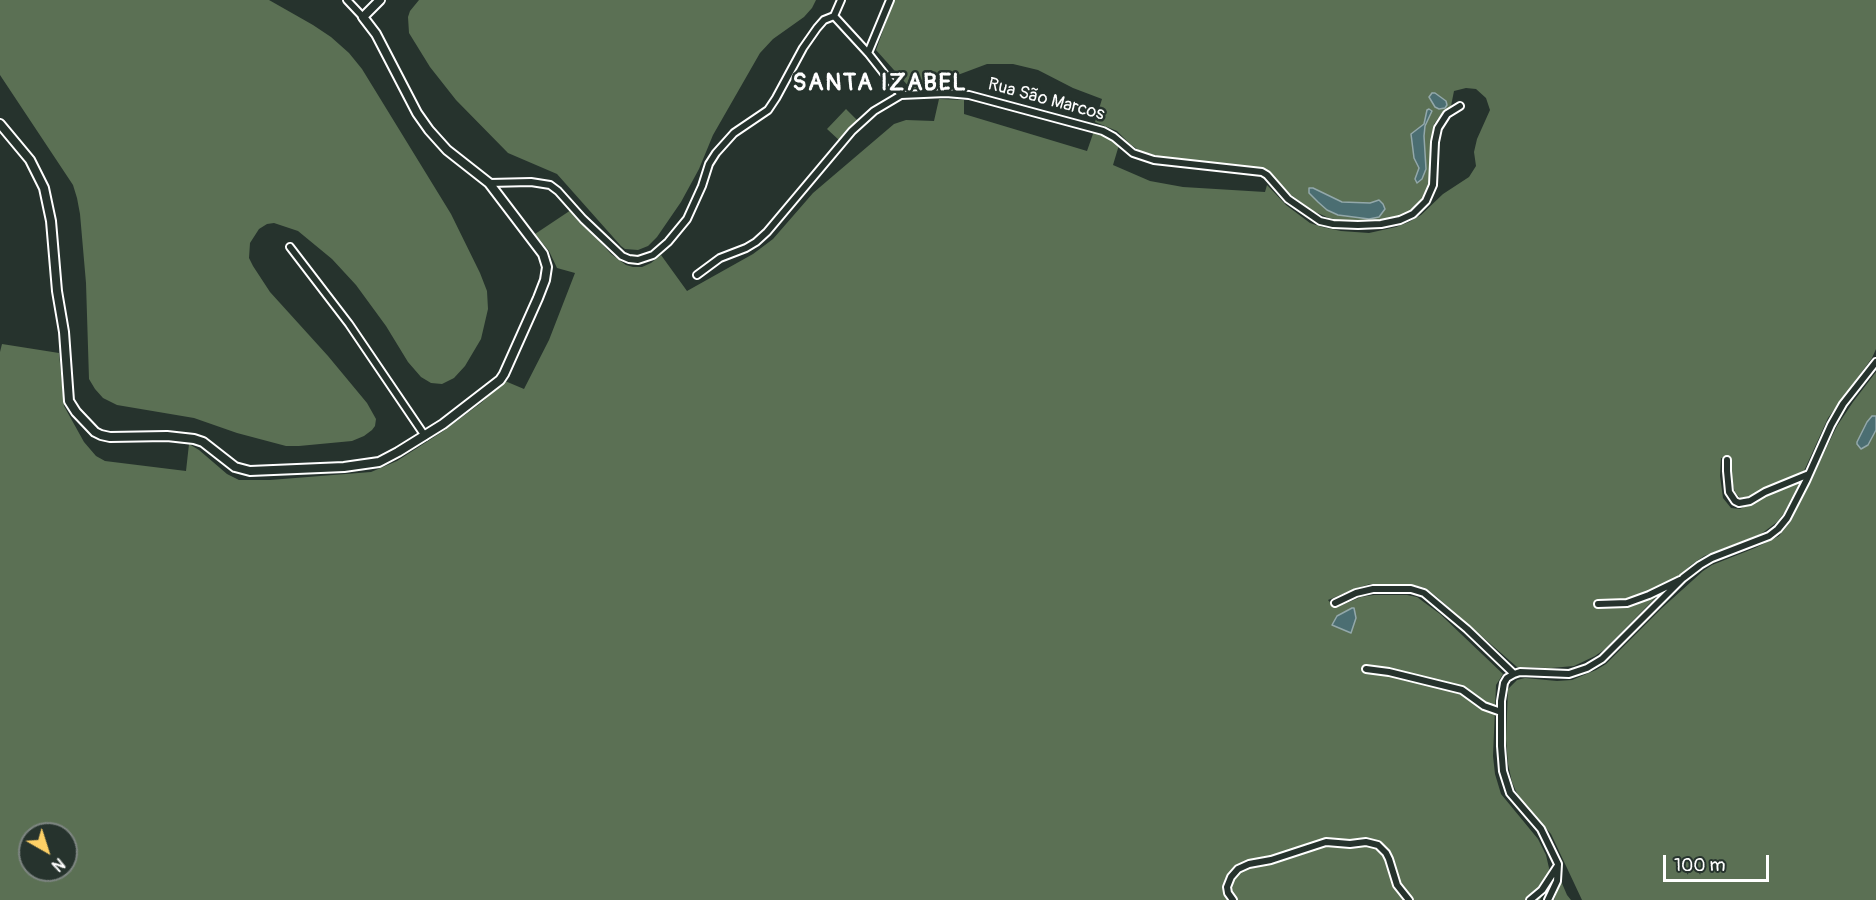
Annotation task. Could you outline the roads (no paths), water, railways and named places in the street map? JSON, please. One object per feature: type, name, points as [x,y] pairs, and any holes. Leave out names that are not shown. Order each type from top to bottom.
[{"type":"street","points":[[0,124],[30,160],[44,188],[51,221],[57,291],[64,332],[69,401],[95,432],[110,437],[167,436],[194,439],[203,442],[235,467],[256,471],[344,467],[373,463],[390,457],[458,414],[502,377],[545,280],[547,267],[545,257],[489,183],[447,150],[422,122],[376,34],[347,0]]},
{"type":"street","points":[[363,17],[380,0]]},
{"type":"street","points":[[489,183],[531,182],[550,185],[622,256],[638,260],[653,255],[668,242],[687,219],[700,192],[709,164],[716,153],[729,137],[772,105],[803,48],[821,22],[834,16],[841,0]]},
{"type":"street","points":[[868,52],[890,0]]},
{"type":"street","points":[[697,275],[720,258],[756,242],[852,131],[874,111],[901,94],[868,52],[834,16]]},
{"type":"street","name":"Rua São Marcos","points":[[901,94],[969,95],[1103,131],[1133,153],[1154,160],[1262,172],[1288,199],[1320,221],[1358,225],[1400,220],[1413,214],[1426,201],[1433,185],[1438,128],[1447,114],[1460,106]]},
{"type":"street","points":[[290,247],[355,332],[425,436]]},
{"type":"street","points":[[1598,604],[1626,603],[1649,595],[1683,578],[1712,558],[1769,536],[1778,529],[1787,518],[1843,404],[1875,366]]},
{"type":"street","points":[[1727,460],[1731,497],[1739,503],[1744,503],[1809,474]]},
{"type":"street","points":[[1548,900],[1557,881],[1558,864],[1541,829],[1515,800],[1507,786],[1503,771],[1501,712],[1504,683],[1507,678],[1520,672],[1569,674],[1587,668],[1602,659],[1683,578]]},
{"type":"street","points":[[1335,603],[1373,589],[1411,589],[1424,592],[1460,622],[1514,674]]},
{"type":"street","points":[[1366,669],[1389,672],[1462,690],[1484,706],[1501,712]]},
{"type":"street","points":[[1233,900],[1227,887],[1231,877],[1238,869],[1249,864],[1271,860],[1326,842],[1350,844],[1366,842],[1378,845],[1389,859],[1396,885],[1409,900]]},
{"type":"street","points":[[1530,900],[1542,890],[1558,864]]},
{"type":"water","points":[[1432,93],[1446,101],[1445,108],[1435,107],[1429,97]]},
{"type":"water","points":[[1429,109],[1432,111],[1425,126],[1424,136],[1426,169],[1422,179],[1417,183],[1415,179],[1419,168],[1414,158],[1411,134],[1424,124]]},
{"type":"water","points":[[1309,188],[1342,202],[1370,203],[1379,200],[1385,209],[1379,217],[1369,219],[1338,215],[1327,210],[1318,202],[1309,193]]},
{"type":"water","points":[[1872,416],[1876,416],[1876,430],[1868,445],[1861,449],[1857,442]]},
{"type":"water","points":[[1354,608],[1356,618],[1351,633],[1332,625],[1337,616]]},
{"type":"district","name":"SANTA IZABEL","points":[[880,84]]}]
